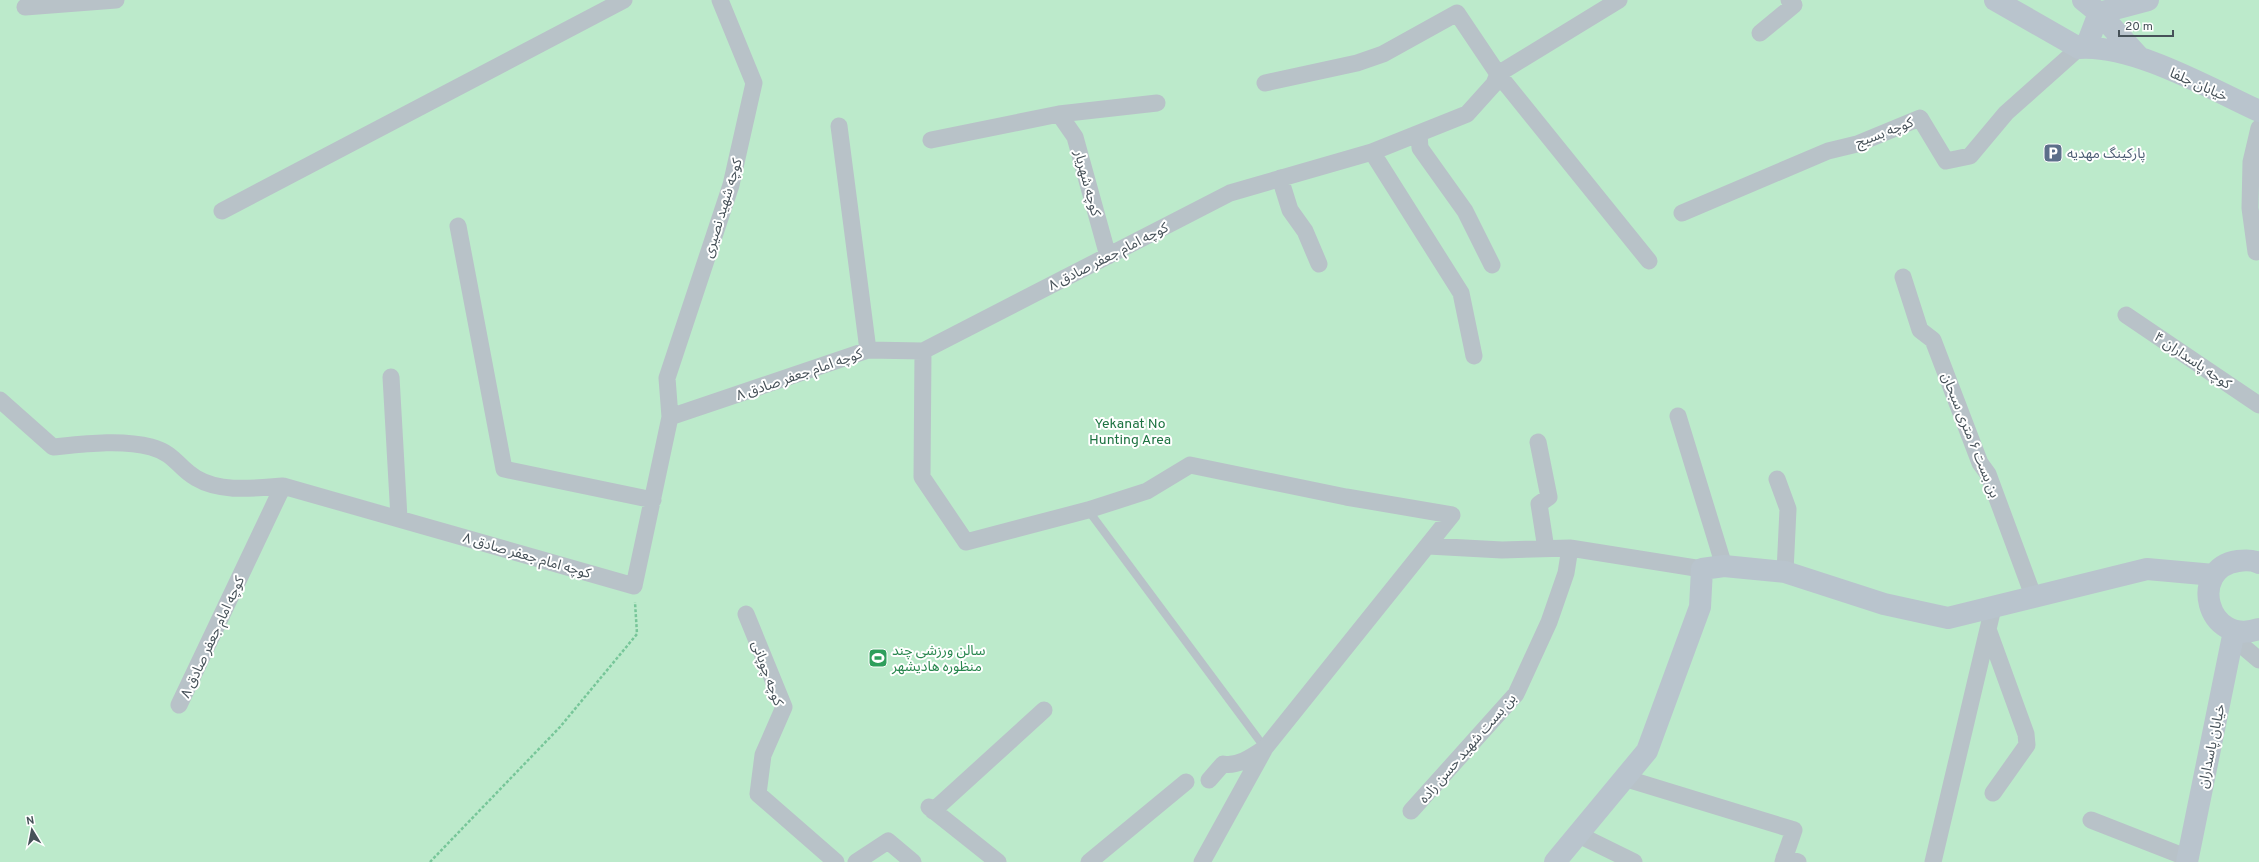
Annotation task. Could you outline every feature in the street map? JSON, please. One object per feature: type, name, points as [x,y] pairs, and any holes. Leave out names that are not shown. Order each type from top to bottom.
[{"type":"street","points":[[25,7],[116,0]]},
{"type":"street","points":[[222,211],[624,0]]},
{"type":"street","name":"کوچه شهید نصیری","points":[[670,417],[667,378],[731,185],[754,83],[720,0]]},
{"type":"street","name":"کوچه امام جعفر صادق ۸","points":[[670,417],[868,350],[923,351],[1230,193],[1372,152],[1467,114],[1494,84],[1498,74],[1618,0]]},
{"type":"street","points":[[1760,33],[1794,5],[1789,0]]},
{"type":"street","points":[[1995,0],[2079,48],[2090,47],[2139,57]]},
{"type":"street","points":[[2027,0],[2024,1],[2028,18],[2034,22]]},
{"type":"street","points":[[2091,6],[2148,0]]},
{"type":"street","points":[[2079,48],[2088,42],[2091,6]]},
{"type":"street","points":[[2091,6],[2139,57]]},
{"type":"street","points":[[1265,83],[1357,63],[1383,54],[1457,13],[1498,74],[1649,261]]},
{"type":"street","name":"کوچه بسیج","points":[[1682,213],[1828,151],[1857,144],[1920,118],[1946,161],[1970,156],[2006,112],[2079,48]]},
{"type":"street","name":"خیابان جلفا","points":[[2139,57],[2259,111]]},
{"type":"street","points":[[931,140],[1059,114],[1157,103]]},
{"type":"street","name":"کوچه شهریار","points":[[1059,114],[1075,137],[1108,256]]},
{"type":"street","points":[[839,126],[868,350]]},
{"type":"street","points":[[2256,252],[2250,208],[2251,162],[2259,128]]},
{"type":"street","points":[[1419,134],[1420,148],[1465,211],[1492,265]]},
{"type":"street","points":[[1372,152],[1461,293],[1474,356]]},
{"type":"street","points":[[1280,178],[1290,210],[1305,231],[1319,264]]},
{"type":"street","points":[[458,226],[504,469],[653,500]]},
{"type":"street","name":"بن بست ۶ متری سبحان","points":[[1903,277],[1920,330],[1933,340],[1980,463],[1988,474],[2034,598]]},
{"type":"street","name":"کوچه پاسداران ۴","points":[[2126,315],[2259,405]]},
{"type":"street","points":[[923,351],[922,477],[966,542],[1088,510],[1147,490],[1190,465],[1346,497],[1452,515],[1265,748],[1202,862]]},
{"type":"street","points":[[391,377],[398,518]]},
{"type":"street","points":[[0,400],[53,448],[82,444],[122,444],[150,447],[170,454],[196,478],[224,488],[283,486]]},
{"type":"street","points":[[1678,416],[1724,566]]},
{"type":"street","points":[[634,586],[670,417]]},
{"type":"street","points":[[1538,442],[1549,497],[1539,504],[1546,549]]},
{"type":"street","points":[[1776,479],[1788,509],[1785,572]]},
{"type":"street","name":"کوچه امام جعفر صادق ۸","points":[[179,706],[283,486],[634,586]]},
{"type":"street","points":[[1428,546],[1502,550],[1570,548],[1702,569],[1724,566],[1785,572],[1884,604],[1948,618],[2147,569],[2214,575]]},
{"type":"street","name":"بن بست شهید حسن زاده","points":[[1411,811],[1516,694],[1549,622],[1566,573],[1570,548]]},
{"type":"street","points":[[2259,563],[2244,560],[2233,562],[2222,567],[2214,575],[2209,585],[2208,597],[2210,608],[2216,618],[2259,660]]},
{"type":"street","points":[[1555,862],[1647,752],[1700,608],[1702,569]]},
{"type":"street","points":[[1933,862],[1989,632],[1993,608]]},
{"type":"street","name":"کوچه چوپانی","points":[[746,614],[784,707],[763,755],[758,794],[836,862]]},
{"type":"street","points":[[2234,634],[2259,628]]},
{"type":"street","points":[[1989,632],[2026,734],[2027,745],[1993,793]]},
{"type":"street","name":"خیابان پاسداران","points":[[2188,860],[2234,634]]},
{"type":"street","points":[[998,862],[931,809],[1044,710]]},
{"type":"street","points":[[1209,780],[1223,764],[1230,766],[1251,758],[1265,748]]},
{"type":"street","points":[[1624,778],[1794,830],[1789,861]]},
{"type":"street","points":[[1089,862],[1186,782]]},
{"type":"street","points":[[2091,820],[2188,860]]},
{"type":"street","points":[[1579,834],[1634,862]]},
{"type":"street","points":[[856,862],[888,841],[912,862]]},
{"type":"lane","points":[[1088,510],[1265,748]]},
{"type":"path","points":[[430,862],[560,728],[637,634],[634,586]]},
{"type":"green space","name":"Yekanat No Hunting Area","points":[[0,0],[2259,0],[2259,862],[0,862]]},
{"type":"place","name":"پارکینگ مهدیه","points":[[2053,153]]},
{"type":"place","name":"سالن ورزشی چند منظوره هادیشهر","points":[[878,658]]}]
